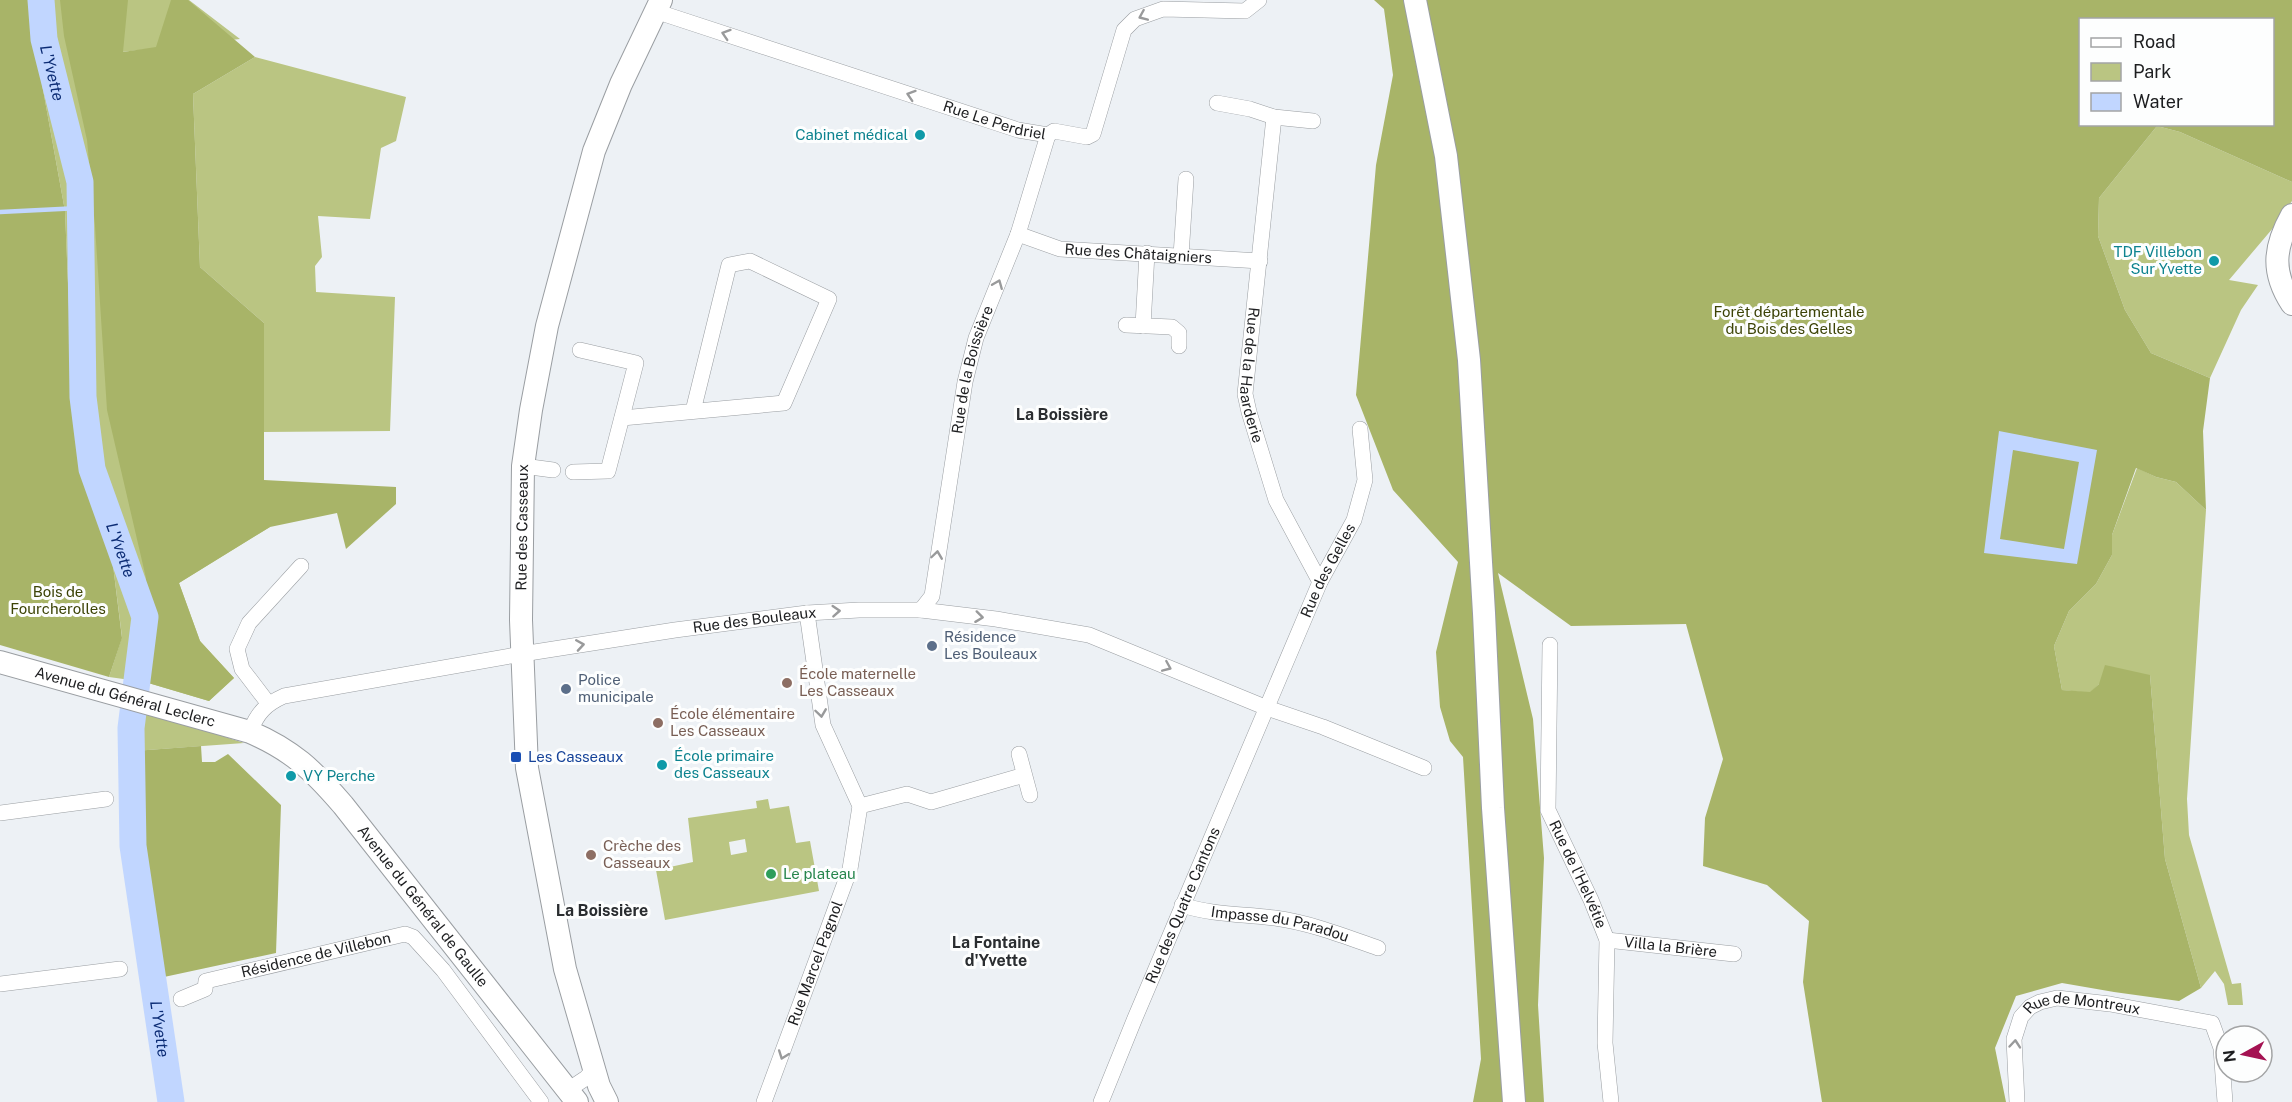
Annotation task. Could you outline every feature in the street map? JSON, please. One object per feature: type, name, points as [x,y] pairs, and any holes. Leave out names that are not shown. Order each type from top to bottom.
[{"type":"main road","points":[[1415,0],[1446,156],[1468,360],[1493,808],[1514,1102]]},
{"type":"main road","name":"Rue des Casseaux","points":[[607,1102],[594,1069],[565,969],[527,768],[520,551],[523,466],[531,410],[548,326],[594,151],[621,84],[658,5]]},
{"type":"main road","points":[[2292,215],[2281,238],[2277,262],[2281,287],[2292,304]]},
{"type":"main road","name":"Avenue du Général Leclerc","points":[[0,662],[250,732]]},
{"type":"main road","name":"Avenue du Général de Gaulle","points":[[250,732],[276,743],[301,761],[321,780],[573,1096]]},
{"type":"street","name":"Rue Le Perdriel","points":[[658,5],[1018,130],[1048,135],[1054,131],[1087,137],[1093,134],[1124,30],[1135,19],[1163,9],[1245,11],[1259,0]]},
{"type":"street","points":[[1217,103],[1250,109],[1274,117],[1313,121]]},
{"type":"street","name":"Rue de la Haarderie","points":[[1274,117],[1245,394],[1248,412],[1276,500],[1320,582]]},
{"type":"street","name":"Rue de la Boissière","points":[[921,610],[932,596],[965,382],[973,349],[1018,234],[1048,135]]},
{"type":"street","points":[[1181,256],[1186,179]]},
{"type":"street","name":"Rue des Châtaigniers","points":[[1018,234],[1060,249],[1260,261]]},
{"type":"street","points":[[1143,326],[1147,253]]},
{"type":"street","points":[[622,418],[784,403],[829,299],[750,261],[729,265],[693,411]]},
{"type":"street","points":[[1126,325],[1172,327],[1179,333],[1179,346]]},
{"type":"street","points":[[573,471],[608,471],[636,363],[580,350]]},
{"type":"street","name":"Rue des Gelles","points":[[1267,708],[1320,582],[1354,520],[1365,480],[1360,429]]},
{"type":"street","points":[[523,466],[553,470]]},
{"type":"street","points":[[250,732],[256,717],[268,703],[242,669],[237,649],[249,623],[301,566]]},
{"type":"street","name":"Rue des Bouleaux","points":[[268,703],[284,696],[522,654],[675,630],[807,613],[921,610],[996,619],[1089,635],[1267,708],[1323,727],[1424,768]]},
{"type":"street","points":[[807,613],[823,725],[860,806],[907,795],[932,802],[1024,775]]},
{"type":"street","name":"Rue de l'Helvétie","points":[[1550,645],[1548,810],[1591,900],[1607,940],[1605,1043],[1611,1102]]},
{"type":"street","name":"Rue des Quatre Cantons","points":[[1101,1102],[1182,905],[1267,708]]},
{"type":"street","points":[[1019,754],[1030,795]]},
{"type":"street","points":[[0,813],[106,799]]},
{"type":"street","name":"Rue Marcel Pagnol","points":[[764,1102],[850,869],[860,806]]},
{"type":"street","name":"Impasse du Paradou","points":[[1182,905],[1226,915],[1274,918],[1312,925],[1378,948]]},
{"type":"street","name":"Résidence de Villebon","points":[[181,999],[205,988],[206,981],[405,934],[413,937],[443,970],[541,1102]]},
{"type":"street","name":"Villa la Brière","points":[[1607,940],[1734,954]]},
{"type":"street","points":[[443,970],[461,956]]},
{"type":"street","points":[[0,984],[120,969]]},
{"type":"street","name":"Rue de Montreux","points":[[2017,1102],[2014,1039],[2021,1017],[2030,1007],[2057,998],[2110,1004],[2212,1023],[2222,1048],[2225,1102]]},
{"type":"street","points":[[573,1096],[594,1069]]},
{"type":"green space","name":"Bois de Fourcherolles","points":[[0,0],[35,0],[42,84],[65,211],[71,355],[82,475],[112,557],[122,638],[109,677],[0,645]]},
{"type":"green space","points":[[35,0],[189,0],[240,39],[122,52],[154,474],[265,481],[270,527],[179,583],[200,641],[234,678],[209,701],[145,682],[109,677],[122,637],[112,557],[82,476],[71,355],[65,211],[42,84]]},
{"type":"green space","points":[[60,0],[128,0],[123,52],[156,47],[171,0],[188,0],[255,57],[193,94],[200,267],[264,323],[264,480],[396,487],[396,504],[346,549],[337,513],[270,527],[179,583],[200,641],[234,678],[209,701],[145,682],[146,578],[107,410],[87,140],[64,36]]},
{"type":"green space","name":"Forêt départementale du Bois des Gelles","points":[[1374,0],[2292,0],[2292,182],[2180,132],[2157,126],[2099,198],[2098,236],[2125,310],[2151,353],[2210,378],[2203,431],[2206,510],[2176,482],[2156,477],[2136,468],[2112,535],[2112,555],[2096,584],[2069,611],[2054,646],[2062,690],[2090,692],[2099,684],[2105,665],[2150,675],[2165,859],[2201,988],[2179,1001],[2062,983],[2016,996],[1995,1048],[2006,1102],[1822,1102],[1803,982],[1809,921],[1767,885],[1703,866],[1705,818],[1723,759],[1686,624],[1571,626],[1498,573],[1533,719],[1544,858],[1538,1005],[1544,1102],[1473,1102],[1481,1059],[1463,757],[1450,741],[1440,707],[1436,652],[1458,562],[1393,490],[1356,395],[1376,165],[1393,75],[1384,9]]},
{"type":"green space","points":[[255,57],[406,97],[396,141],[381,148],[370,219],[318,216],[322,257],[315,266],[316,292],[395,297],[390,431],[264,432],[264,323],[200,267],[193,94]]},
{"type":"green space","points":[[2157,126],[2180,132],[2292,182],[2292,201],[2273,228],[2229,280],[2258,285],[2241,310],[2210,378],[2151,353],[2125,310],[2098,236],[2099,198]]},
{"type":"green space","points":[[2137,468],[2156,477],[2176,482],[2206,510],[2187,799],[2189,835],[2232,984],[2241,983],[2243,1005],[2228,1005],[2224,984],[2215,971],[2201,988],[2165,859],[2150,675],[2099,684],[2090,693],[2062,690],[2054,646],[2069,611],[2096,584],[2112,555],[2112,535]]},
{"type":"green space","points":[[139,709],[244,743],[134,751]]},
{"type":"green space","points":[[201,746],[202,762],[215,762],[228,754],[281,805],[276,953],[164,977],[144,846],[134,751]]},
{"type":"green space","points":[[768,799],[770,809],[789,806],[796,843],[810,841],[819,891],[665,920],[656,870],[693,862],[688,818],[757,808],[756,801]],"holes":[[[745,839],[747,852],[731,855],[729,842]]]},
{"type":"water","points":[[1999,431],[2097,450],[2077,564],[1984,553]],"holes":[[[2013,450],[2079,462],[2064,549],[2000,539]]]},
{"type":"waterway","name":"L'Yvette","points":[[41,0],[44,39],[80,182],[83,397],[92,469],[145,617],[131,728],[133,846],[171,1102]]},
{"type":"waterway","points":[[0,212],[80,208]]},
{"type":"place","name":"Cabinet médical","points":[[920,135]]},
{"type":"place","name":"TDF Villebon Sur Yvette","points":[[2214,261]]},
{"type":"place","name":"Résidence Les Bouleaux","points":[[932,646]]},
{"type":"place","name":"École maternelle Les Casseaux","points":[[787,683]]},
{"type":"place","name":"Police municipale","points":[[566,689]]},
{"type":"place","name":"École élémentaire Les Casseaux","points":[[658,723]]},
{"type":"place","name":"Les Casseaux","points":[[516,757]]},
{"type":"place","name":"École primaire des Casseaux","points":[[662,765]]},
{"type":"place","name":"VY Perche","points":[[291,776]]},
{"type":"place","name":"Crèche des Casseaux","points":[[591,855]]},
{"type":"place","name":"Le plateau","points":[[771,874]]},
{"type":"district","name":"La Boissière","points":[[1062,414]]},
{"type":"district","name":"La Boissière","points":[[602,910]]},
{"type":"district","name":"La Fontaine d'Yvette","points":[[996,951]]}]
